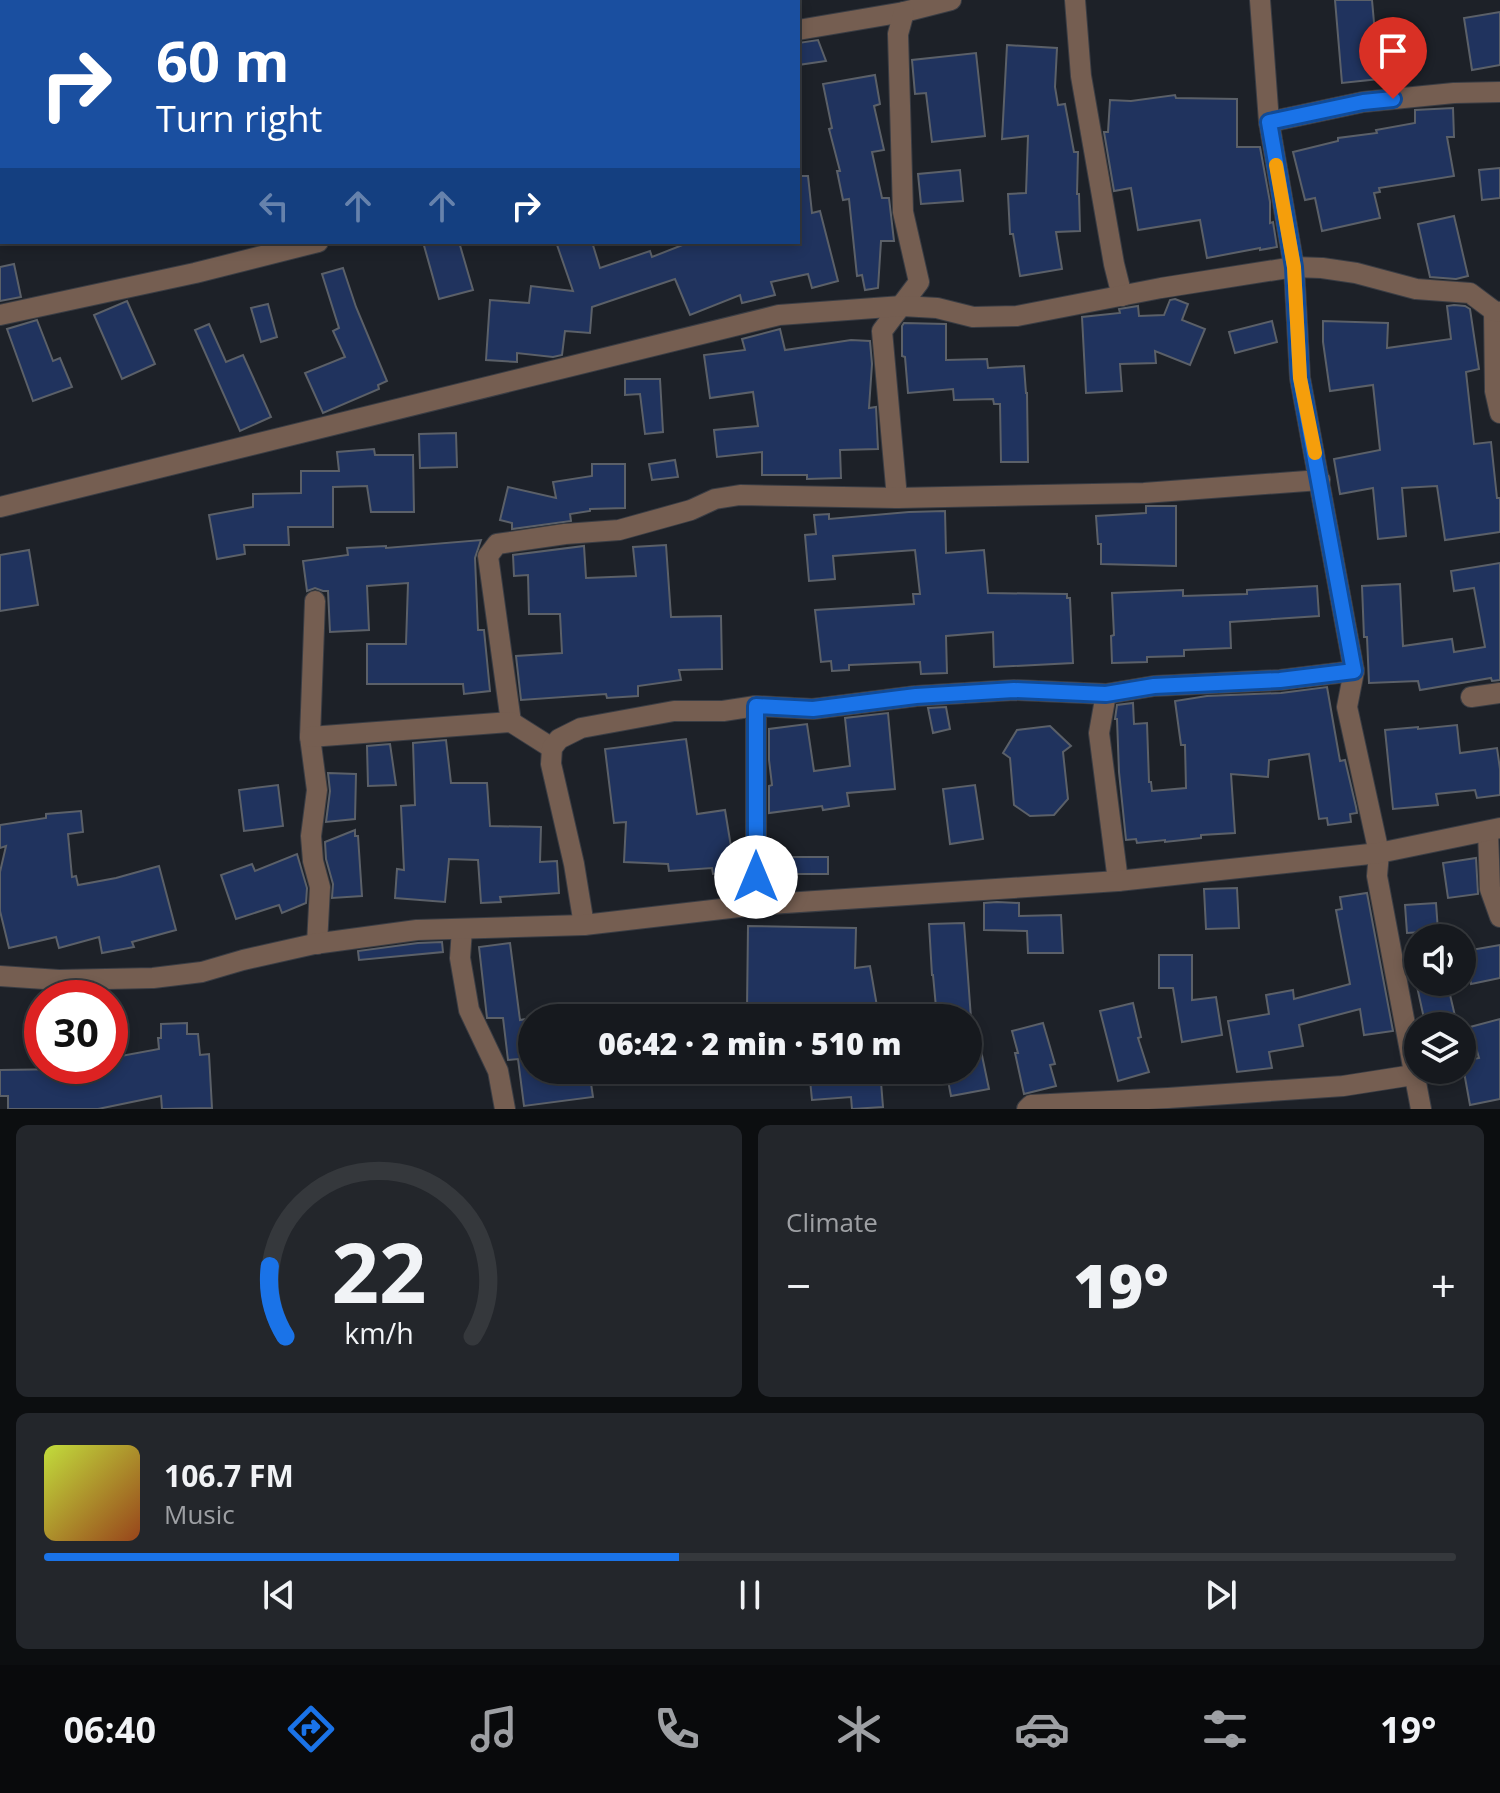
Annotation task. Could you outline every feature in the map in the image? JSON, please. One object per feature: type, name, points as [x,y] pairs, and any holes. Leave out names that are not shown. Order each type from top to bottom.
[{"type":"street","points":[[800,30],[904,12],[951,0]]},
{"type":"street","points":[[1075,0],[1081,76],[1122,296]]},
{"type":"street","points":[[1260,0],[1269,122],[1294,267],[1300,378],[1354,671],[1347,707],[1379,853],[1377,876],[1404,1025]]},
{"type":"street","points":[[897,498],[882,331],[919,282],[903,212],[898,34],[904,12]]},
{"type":"street","points":[[1269,122],[1363,102],[1500,92]]},
{"type":"street","points":[[0,315],[195,273],[310,244]]},
{"type":"street","points":[[0,507],[779,315],[902,306],[937,308],[973,317],[1017,316],[1294,267],[1356,273],[1416,289],[1470,293],[1497,312],[1495,391],[1500,413]]},
{"type":"street","points":[[511,722],[488,556],[497,544],[619,530],[691,510],[715,499],[740,495],[897,498],[1144,493],[1320,480]]},
{"type":"street","points":[[315,601],[310,737],[317,790],[311,836],[320,887],[317,944]]},
{"type":"street","points":[[584,925],[574,864],[551,764],[552,748],[559,739],[581,728],[674,711],[723,711],[756,706],[813,709],[916,696],[1014,690],[1106,694],[1154,686],[1280,680],[1354,671]]},
{"type":"street","points":[[1471,697],[1500,693]]},
{"type":"street","points":[[1106,694],[1099,733],[1118,881]]},
{"type":"street","points":[[756,706],[756,905]]},
{"type":"street","points":[[310,737],[511,722],[552,748]]},
{"type":"street","points":[[0,976],[59,980],[153,978],[202,972],[317,944],[417,930],[584,925],[756,905],[1118,881],[1379,853],[1494,829],[1490,889],[1500,917]]},
{"type":"street","points":[[462,929],[460,958],[469,1010],[498,1071],[505,1109]]},
{"type":"street","points":[[1027,1109],[1031,1105],[1343,1086],[1404,1076]]},
{"type":"street","points":[[1415,1084],[1421,1109]]},
{"type":"building","points":[[1335,0],[1372,0],[1379,79],[1342,83]]},
{"type":"building","points":[[1500,12],[1500,65],[1472,70],[1464,18]]},
{"type":"building","points":[[818,40],[826,61],[800,65],[800,43]]},
{"type":"building","points":[[1007,45],[1057,48],[1055,87],[1058,105],[1065,104],[1074,152],[1078,152],[1080,231],[1056,232],[1062,269],[1020,276],[1013,234],[1010,234],[1008,194],[1026,193],[1028,136],[1002,139]]},
{"type":"building","points":[[976,53],[985,136],[932,142],[926,93],[915,94],[912,60]]},
{"type":"building","points":[[875,75],[880,104],[874,106],[884,150],[872,152],[882,198],[889,198],[894,241],[881,241],[878,288],[865,290],[862,275],[857,276],[849,199],[843,200],[823,84]]},
{"type":"building","points":[[1175,95],[1176,98],[1237,99],[1237,147],[1260,147],[1270,202],[1270,223],[1273,222],[1277,247],[1207,258],[1200,220],[1138,230],[1131,188],[1114,191],[1104,132],[1108,132],[1110,100],[1131,101]]},
{"type":"building","points":[[1453,108],[1454,137],[1447,137],[1454,176],[1379,188],[1380,192],[1374,193],[1380,218],[1322,231],[1315,198],[1305,200],[1293,152],[1338,141],[1338,138],[1377,133],[1376,130],[1415,123],[1415,110]]},
{"type":"building","points":[[1500,168],[1500,198],[1482,200],[1479,170]]},
{"type":"building","points":[[960,170],[963,201],[921,204],[918,174]]},
{"type":"building","points":[[800,176],[808,176],[812,213],[820,211],[838,281],[812,288],[808,274],[771,282],[775,295],[742,303],[740,295],[690,315],[675,279],[592,307],[590,333],[565,331],[562,355],[517,353],[517,362],[486,360],[490,300],[529,303],[531,286],[573,291],[557,244],[593,244],[600,268],[650,251],[652,257],[685,244],[800,244]]},
{"type":"building","points":[[1454,216],[1468,276],[1456,279],[1430,277],[1418,224]]},
{"type":"building","points":[[424,244],[460,244],[473,290],[439,299]]},
{"type":"building","points":[[14,264],[21,297],[0,301],[0,267]]},
{"type":"building","points":[[343,268],[387,381],[378,385],[379,389],[323,413],[305,373],[345,357],[333,331],[339,328],[322,274]]},
{"type":"building","points":[[1170,300],[1188,304],[1182,320],[1205,329],[1190,365],[1155,351],[1156,363],[1120,364],[1122,391],[1086,393],[1082,317],[1120,313],[1119,309],[1138,306],[1139,316],[1164,315]]},
{"type":"building","points":[[127,301],[155,364],[122,379],[94,315]]},
{"type":"building","points":[[268,304],[277,337],[261,342],[251,308]]},
{"type":"building","points":[[1447,306],[1470,309],[1479,369],[1466,372],[1474,444],[1491,442],[1497,498],[1500,498],[1500,532],[1445,540],[1437,486],[1402,488],[1406,536],[1378,539],[1373,488],[1340,494],[1334,459],[1380,450],[1373,385],[1330,391],[1323,321],[1388,323],[1387,348],[1451,339]]},
{"type":"building","points":[[37,320],[53,361],[60,358],[72,387],[33,401],[7,329]]},
{"type":"building","points":[[1272,321],[1277,342],[1235,353],[1229,332]]},
{"type":"building","points":[[904,323],[946,324],[946,360],[987,359],[988,368],[1024,366],[1028,462],[1001,462],[1000,404],[994,404],[993,399],[954,400],[953,389],[908,393],[905,357],[902,356]]},
{"type":"building","points":[[209,324],[226,362],[243,355],[271,417],[240,431],[195,330]]},
{"type":"building","points":[[780,329],[785,350],[851,340],[870,341],[869,408],[876,407],[878,449],[840,450],[841,478],[762,475],[762,452],[717,457],[714,430],[758,426],[753,392],[710,398],[704,355],[745,350],[742,339]]},
{"type":"building","points":[[625,379],[660,379],[663,432],[645,434],[640,394],[625,395]]},
{"type":"building","points":[[456,433],[457,467],[420,468],[419,434]]},
{"type":"building","points":[[374,449],[375,455],[413,455],[414,512],[371,512],[367,486],[333,487],[333,527],[288,527],[289,545],[244,545],[245,554],[217,559],[209,515],[253,507],[253,494],[301,493],[301,471],[339,471],[337,452]]},
{"type":"building","points":[[675,460],[678,477],[652,480],[649,464]]},
{"type":"building","points":[[592,464],[625,464],[625,508],[590,509],[570,514],[571,521],[512,529],[512,523],[500,520],[508,487],[556,498],[553,482],[592,476]]},
{"type":"building","points":[[1146,506],[1176,506],[1176,566],[1101,564],[1096,516],[1146,513]]},
{"type":"building","points":[[945,511],[946,553],[984,550],[988,593],[1067,594],[1070,598],[1073,663],[994,667],[993,632],[946,636],[947,673],[921,674],[920,662],[849,665],[849,670],[832,671],[831,661],[821,662],[815,610],[914,604],[913,594],[920,594],[915,550],[833,556],[835,579],[809,581],[805,535],[816,534],[814,515],[829,514],[829,519]]},
{"type":"building","points":[[481,540],[475,558],[478,630],[484,630],[490,691],[464,694],[463,684],[367,684],[367,644],[406,644],[408,583],[367,586],[369,630],[330,632],[328,591],[315,588],[307,591],[303,561],[348,555],[347,548]]},
{"type":"building","points":[[666,545],[671,617],[721,616],[722,669],[679,670],[681,680],[638,686],[638,696],[607,698],[606,694],[521,700],[516,656],[562,653],[560,614],[529,614],[528,575],[514,576],[513,555],[584,546],[586,578],[636,576],[633,547]]},
{"type":"building","points":[[29,550],[38,605],[0,611],[0,555]]},
{"type":"building","points":[[1500,563],[1500,680],[1492,681],[1491,678],[1420,690],[1418,681],[1369,683],[1362,586],[1400,584],[1403,646],[1452,639],[1454,652],[1485,647],[1474,588],[1454,591],[1451,571]]},
{"type":"building","points":[[1317,586],[1319,616],[1230,622],[1231,648],[1184,650],[1184,656],[1147,657],[1147,662],[1112,663],[1112,593],[1183,590],[1183,596],[1247,594],[1247,590]]},
{"type":"building","points":[[1327,687],[1340,761],[1345,760],[1356,807],[1357,813],[1350,814],[1351,822],[1328,825],[1327,818],[1319,819],[1309,754],[1269,760],[1268,777],[1231,774],[1235,833],[1165,842],[1137,843],[1136,839],[1126,840],[1115,719],[1117,705],[1133,703],[1134,724],[1147,723],[1152,791],[1186,788],[1185,745],[1181,745],[1175,701]]},
{"type":"building","points":[[946,707],[950,729],[933,733],[928,708]]},
{"type":"building","points":[[888,713],[895,789],[847,793],[849,806],[769,813],[769,786],[772,785],[769,729],[807,724],[814,771],[850,766],[845,718]]},
{"type":"building","points":[[1457,725],[1460,753],[1497,748],[1500,795],[1477,798],[1475,790],[1436,794],[1438,805],[1393,809],[1385,730]]},
{"type":"building","points":[[1050,726],[1071,746],[1063,752],[1068,799],[1054,815],[1030,816],[1014,805],[1010,758],[1003,753],[1017,730]]},
{"type":"building","points":[[686,739],[697,814],[725,810],[735,871],[713,874],[712,868],[669,871],[668,864],[624,862],[626,822],[614,823],[605,749]]},
{"type":"building","points":[[446,740],[451,783],[487,783],[490,826],[541,827],[540,862],[557,861],[559,893],[500,897],[501,902],[481,903],[478,860],[449,859],[445,902],[395,898],[397,869],[404,870],[401,806],[415,805],[413,743]]},
{"type":"building","points":[[390,744],[396,785],[368,786],[367,746]]},
{"type":"building","points":[[328,773],[356,774],[355,819],[326,822],[330,791]]},
{"type":"building","points":[[278,785],[283,826],[244,831],[239,790]]},
{"type":"building","points":[[975,785],[983,839],[950,844],[943,789]]},
{"type":"building","points":[[81,811],[83,832],[68,834],[72,877],[76,876],[78,885],[159,866],[176,930],[132,942],[134,947],[102,953],[99,937],[59,948],[56,937],[9,948],[0,911],[0,872],[6,846],[0,848],[0,825],[46,818],[46,814]]},
{"type":"building","points":[[355,830],[362,896],[332,898],[333,884],[325,842]]},
{"type":"building","points":[[297,854],[307,888],[306,903],[282,913],[279,905],[236,919],[221,875],[252,864],[255,871]]},
{"type":"building","points":[[791,857],[828,857],[828,874],[791,874]]},
{"type":"building","points":[[1476,858],[1478,894],[1448,898],[1443,863]]},
{"type":"building","points":[[1237,888],[1239,928],[1206,929],[1204,889]]},
{"type":"building","points":[[1367,893],[1393,1031],[1364,1035],[1360,1009],[1299,1025],[1303,1046],[1269,1052],[1272,1068],[1237,1072],[1228,1021],[1269,1014],[1266,995],[1293,990],[1294,999],[1350,984],[1336,910],[1342,909],[1340,897]]},
{"type":"building","points":[[984,903],[1019,903],[1019,916],[1061,915],[1063,953],[1028,953],[1027,931],[984,930]]},
{"type":"building","points":[[1436,903],[1438,924],[1406,924],[1405,905]]},
{"type":"building","points":[[964,923],[970,1004],[936,1004],[929,924]]},
{"type":"building","points":[[748,926],[856,928],[855,968],[870,966],[877,1004],[747,1004]]},
{"type":"building","points":[[442,942],[443,952],[359,960],[358,951]]},
{"type":"building","points":[[510,943],[518,1005],[518,1059],[508,1060],[503,1018],[487,1018],[479,947]]},
{"type":"building","points":[[1500,945],[1500,978],[1476,983],[1476,949]]},
{"type":"building","points":[[1159,955],[1192,955],[1192,1000],[1216,997],[1222,1035],[1182,1042],[1173,988],[1159,988]]},
{"type":"building","points":[[1419,996],[1450,996],[1454,1012],[1423,1012]]},
{"type":"building","points":[[1133,1003],[1141,1037],[1138,1038],[1149,1072],[1118,1081],[1100,1011]]},
{"type":"building","points":[[1500,1019],[1500,1099],[1470,1105],[1466,1084],[1476,1084],[1476,1059],[1479,1058],[1476,1025]]},
{"type":"building","points":[[187,1023],[187,1034],[198,1034],[200,1055],[209,1054],[212,1108],[162,1109],[161,1096],[98,1109],[8,1109],[8,1096],[0,1096],[0,1070],[24,1070],[24,1084],[128,1084],[128,1055],[159,1049],[161,1024]]},
{"type":"building","points":[[1043,1023],[1055,1064],[1050,1065],[1056,1086],[1024,1094],[1012,1031]]},
{"type":"building","points":[[982,1056],[989,1089],[951,1096],[949,1084],[982,1084]]},
{"type":"building","points":[[521,1084],[591,1084],[593,1097],[524,1106]]},
{"type":"building","points":[[810,1084],[881,1084],[883,1107],[852,1109],[851,1097],[812,1100]]},
{"type":"slow traffic","points":[[1276,165],[1294,267],[1300,378],[1315,453]]},
{"type":"route","points":[[756,877],[756,706],[813,709],[916,696],[1014,690],[1106,694],[1154,686],[1280,680],[1354,671],[1300,378],[1294,267],[1269,122],[1363,102],[1393,99]]}]
